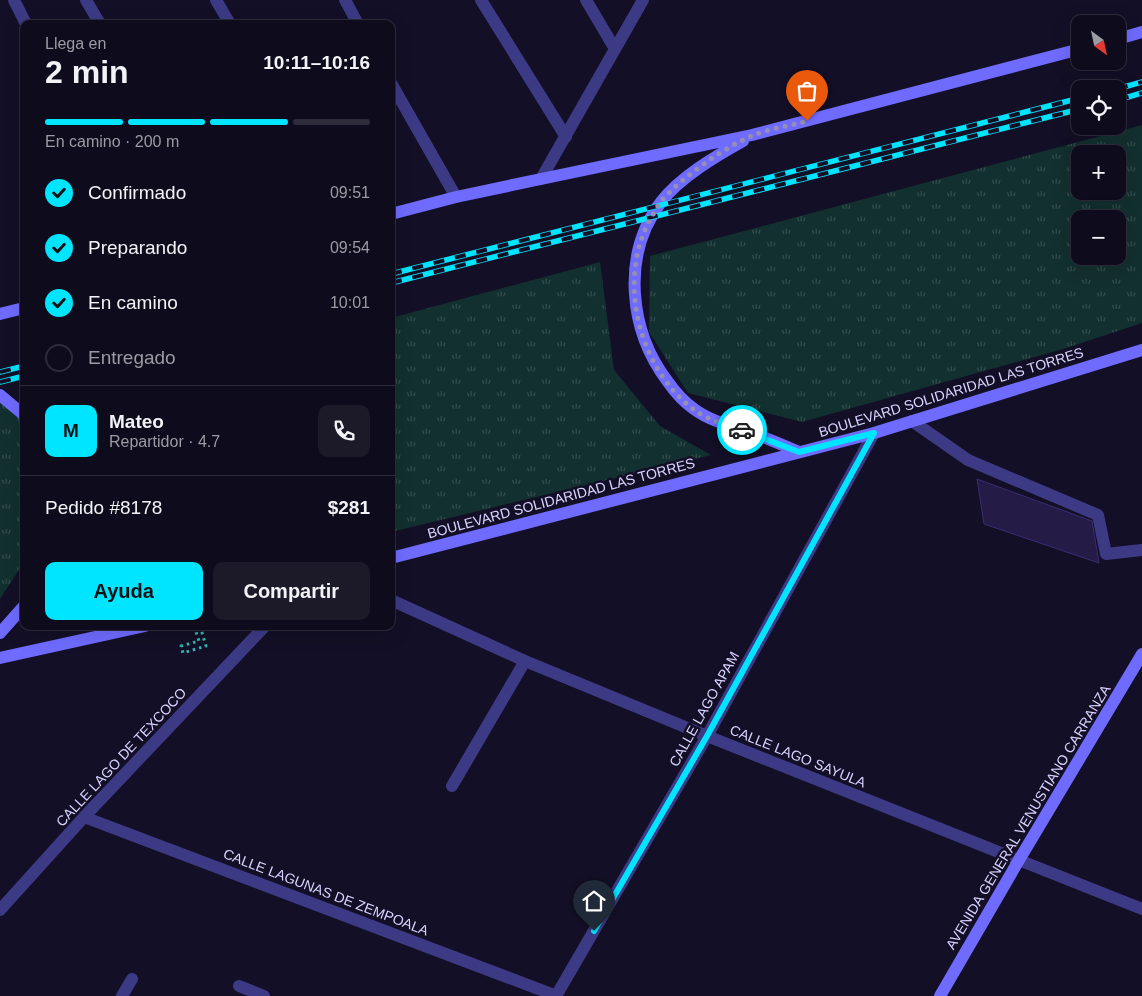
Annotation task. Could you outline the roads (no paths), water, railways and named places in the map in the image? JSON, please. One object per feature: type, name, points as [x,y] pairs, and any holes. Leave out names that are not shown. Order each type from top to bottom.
[{"type":"main road","points":[[1126,37],[1142,32]]},
{"type":"main road","points":[[395,213],[456,197],[752,136],[1071,51]]},
{"type":"main road","points":[[752,136],[704,165],[661,201],[646,226],[638,250],[635,269],[636,305],[643,339],[647,348],[662,375],[694,410],[799,452]]},
{"type":"main road","points":[[0,314],[20,309]]},
{"type":"main road","name":"BOULEVARD SOLIDARIDAD LAS TORRES","points":[[395,557],[874,433],[1142,350]]},
{"type":"main road","points":[[0,395],[20,412]]},
{"type":"main road","points":[[0,633],[20,610]]},
{"type":"main road","points":[[0,658],[128,630]]},
{"type":"main road","name":"AVENIDA GENERAL VENUSTIANO CARRANZA","points":[[940,996],[1142,654]]},
{"type":"street","points":[[14,0],[24,20]]},
{"type":"street","points":[[86,0],[98,20]]},
{"type":"street","points":[[216,0],[228,20]]},
{"type":"street","points":[[344,0],[356,20]]},
{"type":"street","points":[[481,0],[566,138]]},
{"type":"street","points":[[586,0],[615,50]]},
{"type":"street","points":[[541,179],[643,0]]},
{"type":"street","points":[[395,90],[456,197]]},
{"type":"street","points":[[912,421],[968,460],[1098,514],[1106,554],[1142,550]]},
{"type":"street","name":"CALLE LAGO APAM","points":[[556,996],[707,736],[874,433]]},
{"type":"street","name":"CALLE LAGO SAYULA","points":[[395,602],[525,661],[707,736],[1142,909]]},
{"type":"street","name":"CALLE LAGO DE TEXCOCO","points":[[0,910],[84,817],[261,630]]},
{"type":"street","points":[[452,786],[525,661]]},
{"type":"street","name":"CALLE LAGUNAS DE ZEMPOALA","points":[[84,817],[556,996]]},
{"type":"street","points":[[122,996],[132,979]]},
{"type":"street","points":[[239,986],[264,996]]},
{"type":"railway","points":[[1126,86],[1142,82]]},
{"type":"railway","points":[[1126,98],[1142,93]]},
{"type":"railway","points":[[395,273],[1071,100]]},
{"type":"railway","points":[[395,282],[1071,111]]},
{"type":"railway","points":[[0,372],[20,367]]},
{"type":"railway","points":[[0,382],[20,377]]}]
